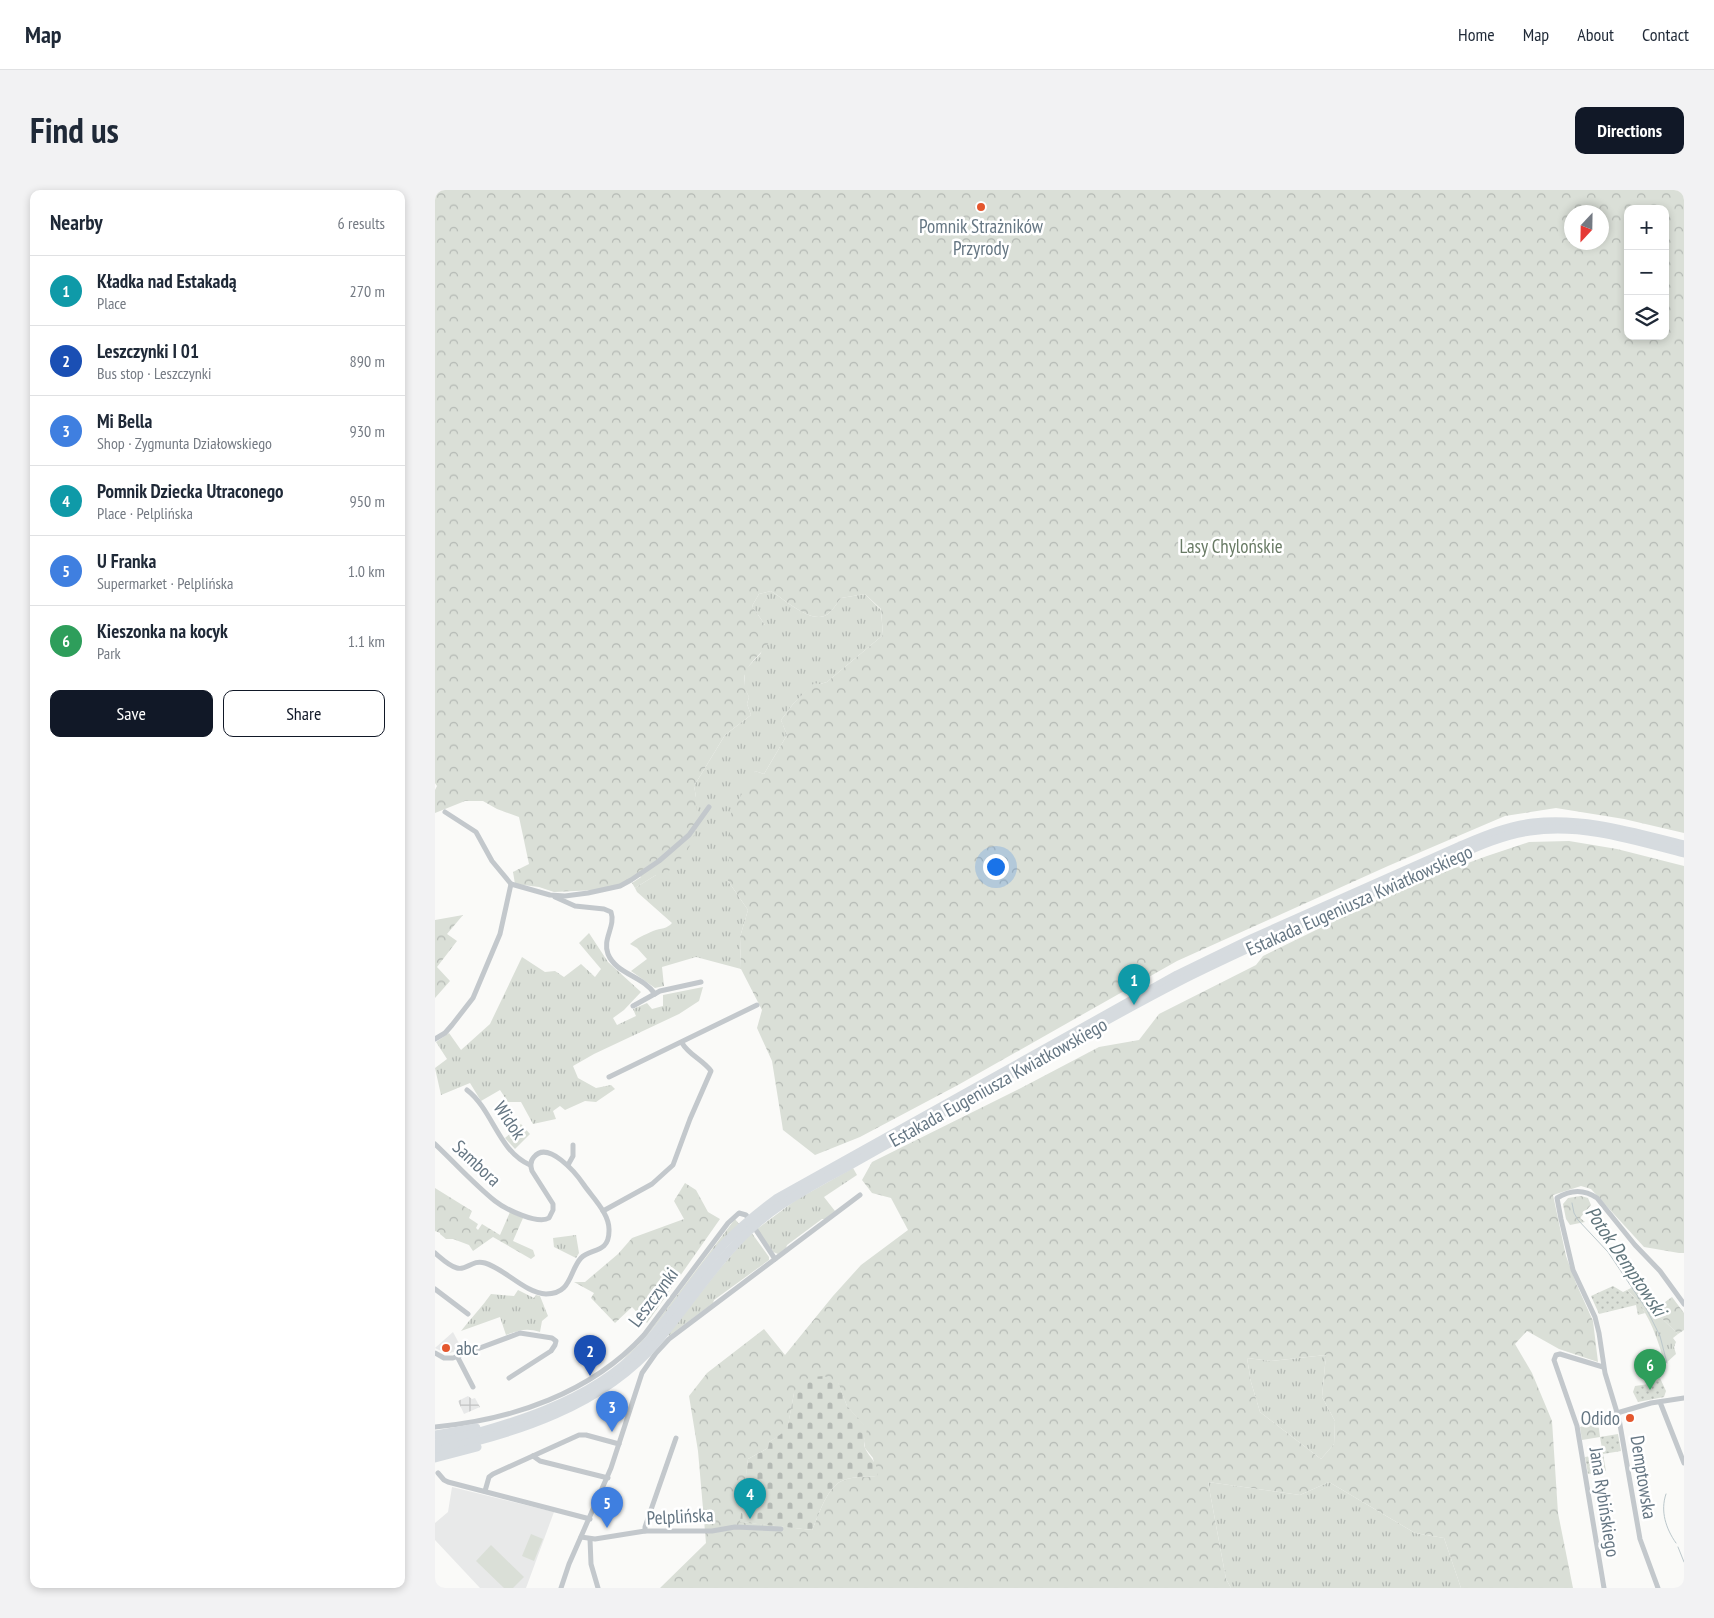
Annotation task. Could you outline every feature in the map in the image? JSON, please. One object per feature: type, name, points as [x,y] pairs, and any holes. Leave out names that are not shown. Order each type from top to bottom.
[{"type":"highway","name":"Estakada Eugeniusza Kwiatkowskiego","points":[[435,1444],[476,1434],[528,1416],[563,1402],[587,1389],[640,1350],[658,1330],[714,1257],[736,1237],[795,1196],[1080,1032],[1255,942],[1516,826],[1569,821],[1600,825],[1684,845]]},
{"type":"highway","name":"Estakada Eugeniusza Kwiatkowskiego","points":[[1491,837],[1559,828],[1573,829],[1603,833],[1684,853]]},
{"type":"highway","name":"Estakada Eugeniusza Kwiatkowskiego","points":[[435,1451],[483,1440],[521,1428],[579,1402],[609,1384],[633,1366],[661,1338],[736,1237]]},
{"type":"highway","points":[[435,1435],[504,1424]]},
{"type":"highway","points":[[435,1458],[483,1446],[521,1428]]},
{"type":"street","points":[[550,895],[565,896],[588,893],[620,886],[631,880],[659,861],[689,834],[709,807]]},
{"type":"street","points":[[445,812],[476,832],[492,860],[511,884],[550,895],[575,906],[608,910],[612,916],[606,948],[610,959],[651,988],[655,994]]},
{"type":"street","points":[[435,1039],[445,1033],[473,998],[500,934],[511,884]]},
{"type":"street","points":[[633,1006],[655,994],[701,982]]},
{"type":"street","points":[[609,1077],[757,1006]]},
{"type":"street","points":[[603,1212],[652,1184],[668,1170],[677,1156],[690,1119],[711,1071],[686,1050],[682,1043]]},
{"type":"street","name":"Widok","points":[[467,1090],[478,1099],[503,1142],[525,1163],[530,1165]]},
{"type":"street","name":"Sambora","points":[[435,1144],[499,1203],[541,1221],[549,1218],[553,1210],[553,1204],[530,1165]]},
{"type":"street","points":[[568,1165],[573,1156],[573,1144]]},
{"type":"street","points":[[435,1253],[457,1268],[465,1268],[475,1262],[486,1263],[533,1290],[546,1294],[563,1289],[571,1279],[581,1258],[601,1249],[608,1239],[608,1222],[603,1212],[568,1165],[543,1152],[534,1156],[530,1165]]},
{"type":"street","name":"Demptowska","points":[[1658,1588],[1640,1540],[1617,1413],[1603,1367],[1595,1317],[1573,1270],[1557,1198],[1563,1194],[1580,1191],[1592,1194],[1597,1198],[1635,1246],[1660,1271],[1684,1304]]},
{"type":"street","name":"Leszczynki","points":[[561,1588],[581,1537],[608,1478],[644,1369],[669,1339],[860,1195]]},
{"type":"street","name":"Leszczynki","points":[[435,1427],[477,1422],[505,1416],[562,1394],[607,1369],[645,1334],[728,1223],[739,1213],[746,1215],[775,1259]]},
{"type":"street","points":[[435,1289],[468,1314]]},
{"type":"street","points":[[435,1353],[448,1358],[457,1356],[520,1333],[552,1338],[556,1341],[555,1346],[551,1350],[509,1378]]},
{"type":"street","name":"Jana Rybińskiego","points":[[1603,1367],[1560,1354],[1556,1355],[1554,1360],[1577,1426],[1604,1588]]},
{"type":"street","points":[[457,1356],[473,1387]]},
{"type":"street","points":[[1617,1413],[1684,1398]]},
{"type":"street","points":[[1660,1402],[1684,1463]]},
{"type":"street","points":[[485,1491],[489,1478],[493,1474],[583,1435],[619,1444]]},
{"type":"street","points":[[645,1531],[676,1438]]},
{"type":"street","points":[[533,1456],[540,1461],[608,1478]]},
{"type":"street","points":[[438,1473],[448,1482],[590,1518]]},
{"type":"street","name":"Pelplińska","points":[[581,1537],[590,1540],[645,1531],[712,1531],[735,1527],[781,1529]]},
{"type":"street","points":[[590,1540],[591,1564],[598,1588]]},
{"type":"shaded area","points":[[453,1332],[462,1349],[447,1354],[435,1348]]},
{"type":"shaded area","points":[[468,1396],[472,1399],[475,1398],[480,1407],[464,1414],[458,1401]]},
{"type":"shaded area","points":[[452,1487],[554,1512],[526,1588],[480,1588],[435,1540],[435,1523],[448,1512]]},
{"type":"green space","name":"Lasy Chylońskie","points":[[435,190],[1684,190],[1684,833],[1624,819],[1556,808],[1505,816],[1388,866],[1177,961],[958,1085],[860,1137],[815,1155],[783,1130],[772,1061],[757,1028],[762,1010],[741,969],[740,937],[748,910],[728,881],[731,813],[755,771],[764,774],[787,735],[781,720],[793,704],[814,683],[827,682],[883,635],[881,609],[865,594],[841,598],[828,614],[822,617],[815,617],[799,610],[771,591],[759,594],[752,606],[765,625],[768,644],[745,673],[745,688],[749,697],[747,704],[751,715],[725,735],[694,786],[697,822],[693,840],[684,855],[662,878],[656,875],[635,888],[632,883],[641,877],[638,874],[618,885],[596,890],[554,892],[539,887],[515,884],[513,872],[529,864],[519,817],[497,809],[483,801],[465,801],[435,813],[435,790],[437,786],[435,783]]},
{"type":"green space","points":[[771,591],[799,610],[815,617],[822,617],[828,614],[841,598],[865,594],[881,610],[883,635],[827,682],[814,684],[793,704],[781,720],[787,735],[764,774],[755,771],[728,881],[748,910],[740,937],[741,969],[696,957],[662,967],[664,986],[655,988],[631,971],[647,959],[637,948],[630,944],[644,935],[672,923],[637,892],[635,888],[656,875],[696,829],[694,786],[725,735],[751,715],[747,704],[749,697],[744,687],[745,670],[761,653],[765,625],[752,606],[759,594]]},
{"type":"green space","points":[[1569,841],[1617,849],[1684,866],[1684,1253],[1644,1247],[1591,1189],[1581,1186],[1553,1195],[1566,1256],[1593,1321],[1598,1362],[1559,1349],[1527,1331],[1515,1344],[1532,1373],[1552,1421],[1558,1513],[1573,1588],[1461,1588],[1444,1538],[1415,1533],[1329,1482],[1300,1495],[1208,1482],[1226,1579],[1231,1588],[660,1588],[706,1543],[698,1451],[689,1396],[707,1373],[764,1329],[785,1355],[861,1265],[908,1230],[891,1198],[872,1193],[862,1180],[872,1162],[1099,1047],[1139,1040],[1159,1014],[1256,965],[1263,956],[1408,885],[1529,842]],"holes":[[[1326,1355],[1322,1397],[1335,1421],[1334,1444],[1321,1459],[1260,1412],[1251,1382],[1247,1358],[1271,1361]],[[838,1383],[847,1406],[866,1428],[865,1448],[873,1458],[876,1476],[850,1478],[837,1484],[825,1499],[812,1530],[741,1522],[748,1459],[768,1448],[769,1442],[787,1431],[794,1393]]]},
{"type":"green space","points":[[463,915],[447,934],[457,941],[437,967],[450,981],[435,998],[435,920]]},
{"type":"green space","points":[[589,933],[608,962],[641,992],[624,1010],[613,1018],[617,1025],[636,1016],[633,1009],[647,1003],[652,1009],[663,1006],[663,995],[703,987],[699,1001],[679,1014],[594,1054],[573,1066],[578,1078],[596,1088],[611,1085],[615,1089],[596,1102],[585,1101],[565,1110],[560,1106],[553,1111],[556,1119],[533,1124],[521,1102],[508,1102],[500,1090],[481,1101],[470,1083],[441,1095],[435,1068],[447,1059],[436,1042],[449,1033],[461,1050],[490,1024],[522,957],[545,972],[555,971],[564,977],[581,964],[595,977],[601,969],[579,943]]},
{"type":"green space","points":[[521,1124],[530,1134],[515,1149],[505,1138]]},
{"type":"green space","points":[[853,1168],[857,1175],[824,1197],[835,1211],[787,1245],[778,1254],[773,1252],[757,1229],[796,1200]]},
{"type":"green space","points":[[685,1183],[696,1190],[708,1212],[720,1219],[647,1323],[632,1307],[615,1323],[591,1298],[594,1293],[574,1282],[585,1282],[618,1254],[632,1238],[684,1219],[674,1201]]},
{"type":"green space","points":[[435,1188],[472,1211],[469,1218],[478,1224],[476,1228],[478,1230],[482,1224],[500,1235],[510,1212],[523,1218],[513,1241],[533,1250],[535,1256],[531,1259],[493,1237],[473,1251],[469,1245],[453,1239],[446,1239],[435,1231]]},
{"type":"green space","points":[[1581,1196],[1588,1198],[1591,1205],[1580,1218],[1585,1222],[1570,1225],[1566,1219],[1563,1204],[1568,1198]]},
{"type":"green space","points":[[735,1219],[739,1224],[636,1349],[618,1364],[653,1327]]},
{"type":"green space","points":[[751,1232],[769,1257],[769,1260],[669,1336],[668,1334]]},
{"type":"green space","points":[[576,1235],[579,1253],[576,1258],[554,1247],[553,1238]]},
{"type":"green space","points":[[1637,1285],[1657,1308],[1652,1309],[1678,1334],[1673,1338],[1676,1342],[1674,1347],[1676,1354],[1665,1364],[1655,1334],[1646,1315],[1627,1290]]},
{"type":"green space","points":[[1613,1286],[1623,1292],[1627,1290],[1640,1304],[1645,1313],[1638,1315],[1636,1305],[1599,1314],[1591,1296]]},
{"type":"green space","points":[[518,1290],[534,1298],[536,1295],[540,1296],[548,1316],[542,1321],[540,1332],[523,1330],[506,1335],[500,1317],[461,1331],[491,1294],[514,1296]]},
{"type":"green space","points":[[1672,1297],[1684,1313],[1684,1330],[1678,1334],[1652,1309],[1657,1308]]},
{"type":"green space","points":[[1326,1355],[1322,1397],[1335,1421],[1334,1444],[1321,1459],[1260,1412],[1251,1382],[1247,1358],[1271,1361]]},
{"type":"green space","points":[[824,1376],[838,1382],[847,1406],[867,1428],[864,1445],[876,1466],[877,1476],[850,1478],[837,1484],[825,1499],[812,1530],[740,1522],[748,1459],[768,1448],[769,1442],[787,1430],[794,1393],[800,1384],[806,1379]]},
{"type":"green space","points":[[1660,1378],[1666,1391],[1664,1397],[1638,1402],[1633,1392],[1635,1386],[1649,1384]]},
{"type":"green space","points":[[1598,1421],[1600,1437],[1582,1440],[1580,1427]]},
{"type":"green space","points":[[1618,1434],[1621,1451],[1603,1454],[1600,1437]]},
{"type":"green space","points":[[1603,1454],[1606,1471],[1588,1474],[1585,1457]]},
{"type":"green space","points":[[1208,1482],[1300,1495],[1329,1482],[1415,1533],[1444,1538],[1461,1588],[1231,1588],[1226,1579]]},
{"type":"green space","points":[[531,1534],[543,1539],[534,1561],[522,1556]]},
{"type":"green space","points":[[491,1545],[524,1577],[513,1588],[504,1588],[476,1561]]},
{"type":"waterway","name":"Potok Demptowski","points":[[1572,1203],[1578,1220],[1608,1252],[1647,1310],[1660,1336],[1667,1363]]},
{"type":"waterway","name":"Potok Demptowski","points":[[1666,1494],[1664,1500],[1665,1520],[1669,1532],[1676,1543]]},
{"type":"waterway","name":"Potok Demptowski","points":[[1678,1547],[1684,1562]]},
{"type":"place","name":"Pomnik Strażników Przyrody","points":[[981,207]]},
{"type":"place","name":"Kładka nad Estakadą","points":[[1134,1005]]},
{"type":"place","name":"abc","points":[[446,1348]]},
{"type":"place","name":"Leszczynki I 01","points":[[590,1376]]},
{"type":"place","name":"Kieszonka na kocyk","points":[[1650,1390]]},
{"type":"place","name":"Odido","points":[[1630,1418]]},
{"type":"place","name":"Mi Bella","points":[[612,1432]]},
{"type":"place","name":"Pomnik Dziecka Utraconego","points":[[750,1519]]},
{"type":"place","name":"U Franka","points":[[607,1528]]}]
